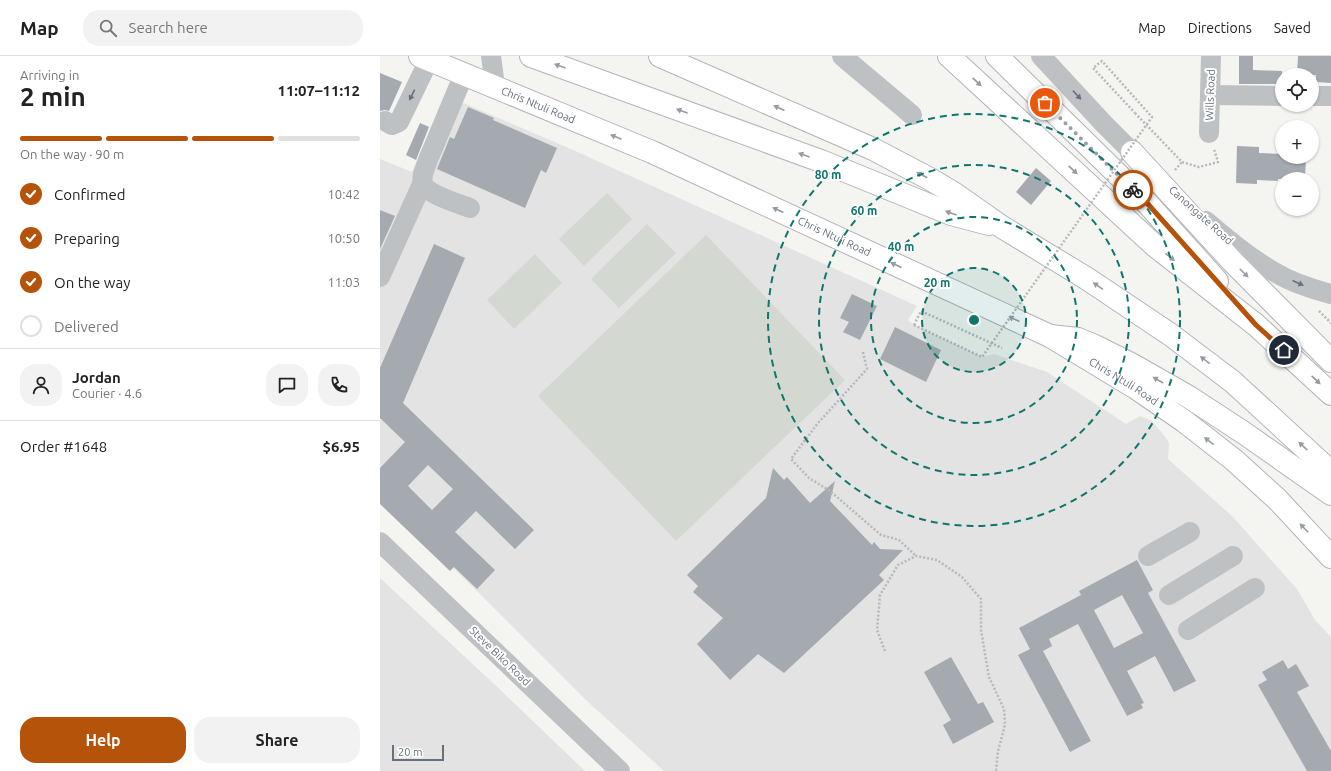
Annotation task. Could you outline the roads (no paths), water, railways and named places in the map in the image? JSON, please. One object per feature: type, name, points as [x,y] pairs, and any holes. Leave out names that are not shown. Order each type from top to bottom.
[{"type":"main road","points":[[660,56],[873,149],[955,194],[1002,227],[1086,278],[1172,335],[1233,382],[1331,472]]},
{"type":"main road","points":[[949,56],[1154,245],[1256,325],[1331,394]]},
{"type":"main road","points":[[997,56],[1147,203],[1256,325]]},
{"type":"main road","points":[[535,57],[821,161],[951,214],[1002,227]]},
{"type":"main road","name":"Chris Ntuli Road","points":[[424,58],[652,152],[1050,336],[1136,388],[1184,421],[1222,451],[1277,499],[1331,557]]},
{"type":"main road","points":[[1132,152],[1232,262],[1331,361]]},
{"type":"main road","points":[[1050,336],[1078,339],[1131,364],[1189,397],[1244,433],[1331,494]]},
{"type":"street","points":[[491,56],[495,86]]},
{"type":"street","points":[[842,56],[912,115]]},
{"type":"street","name":"Canongate Road","points":[[1041,56],[1132,152],[1200,216],[1240,250],[1276,274],[1310,288],[1331,294]]},
{"type":"street","name":"Wills Road","points":[[1209,133],[1211,56]]},
{"type":"street","points":[[385,121],[392,125],[399,122],[424,58]]},
{"type":"street","points":[[380,277],[422,184],[423,174],[428,160],[464,74]]},
{"type":"street","points":[[1210,95],[1275,96]]},
{"type":"street","points":[[1319,96],[1331,96]]},
{"type":"street","points":[[422,184],[424,187],[433,192],[470,208]]},
{"type":"street","points":[[1148,556],[1190,532]]},
{"type":"street","name":"Steve Biko Road","points":[[380,542],[620,771]]},
{"type":"street","points":[[1169,595],[1233,556]]},
{"type":"street","points":[[1188,630],[1255,588]]}]
